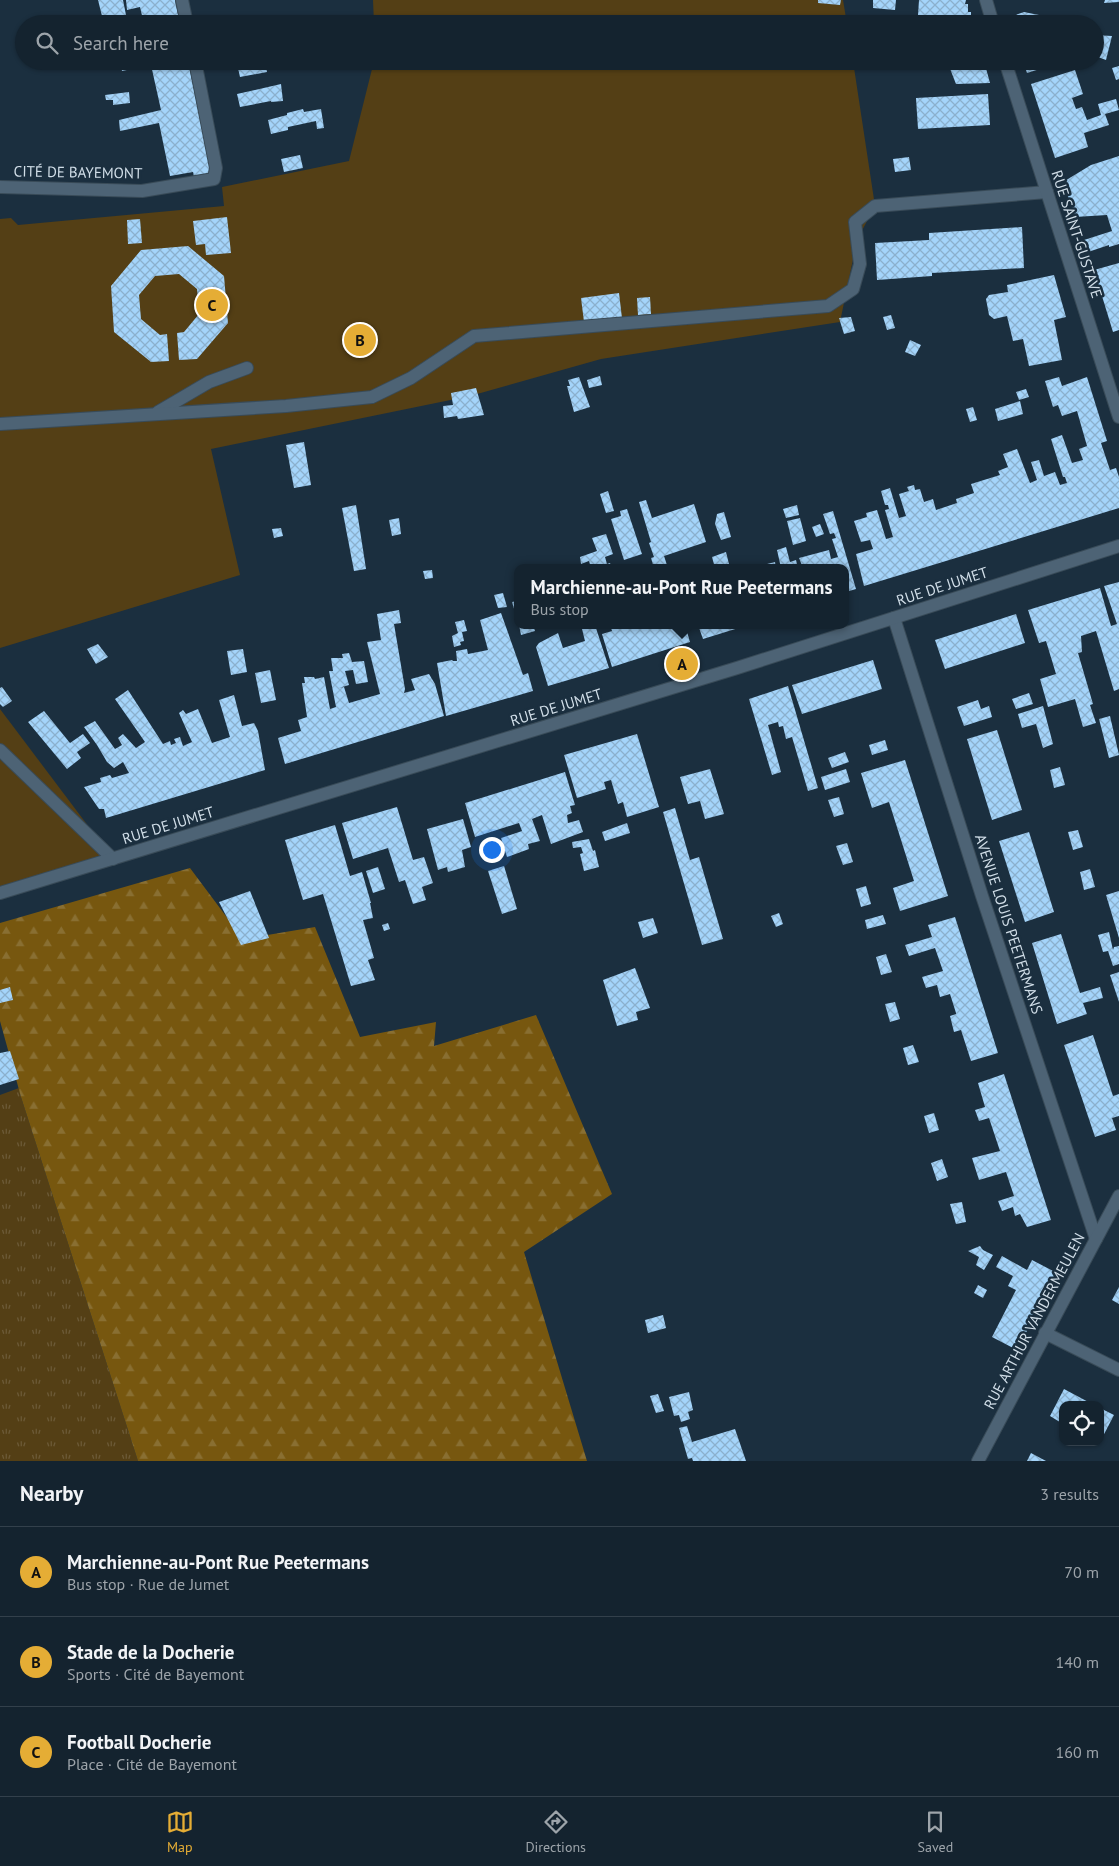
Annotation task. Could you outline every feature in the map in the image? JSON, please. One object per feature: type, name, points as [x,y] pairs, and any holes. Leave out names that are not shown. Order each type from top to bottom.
[{"type":"street","points":[[182,0],[185,15]]},
{"type":"street","points":[[986,0],[990,15]]},
{"type":"street","name":"CITÉ DE BAYEMONT","points":[[0,187],[142,191],[214,179],[216,168],[197,70]]},
{"type":"street","name":"RUE SAINT-GUSTAVE","points":[[1008,70],[1119,417]]},
{"type":"street","points":[[0,424],[286,406],[372,397],[411,378],[474,336],[828,306],[852,289],[860,264],[855,222],[875,206],[1047,192]]},
{"type":"street","points":[[156,414],[209,382],[247,368]]},
{"type":"street","name":"RUE DE JUMET","points":[[0,893],[737,668],[1119,546]]},
{"type":"street","name":"AVENUE LOUIS PEETERMANS","points":[[894,618],[982,896],[1096,1239]]},
{"type":"street","points":[[0,750],[112,858]]},
{"type":"street","name":"RUE ARTHUR VANDERMEULEN","points":[[978,1461],[1119,1196]]},
{"type":"street","points":[[1045,1333],[1119,1370]]},
{"type":"green space","points":[[373,0],[843,0],[846,15],[374,15]]},
{"type":"green space","points":[[372,70],[854,70],[875,206],[857,240],[840,322],[601,359],[470,396],[211,449],[240,575],[0,648],[0,219],[11,218],[18,225],[224,206],[222,187],[349,161]]},
{"type":"green space","points":[[0,709],[113,859],[0,893]]},
{"type":"green space","points":[[190,868],[243,939],[315,927],[360,1037],[436,1022],[434,1046],[536,1015],[612,1194],[524,1252],[587,1461],[138,1461],[21,1097],[0,1021],[0,923]]},
{"type":"green space","points":[[19,1088],[138,1461],[0,1461],[0,1095]]},
{"type":"building","points":[[98,0],[123,0],[126,15],[102,15]]},
{"type":"building","points":[[126,0],[175,0],[178,15],[142,15],[140,7],[127,10]]},
{"type":"building","points":[[818,0],[841,0],[840,5],[818,3]]},
{"type":"building","points":[[873,0],[896,0],[895,10],[873,8]]},
{"type":"building","points":[[919,0],[966,0],[965,4],[968,4],[968,12],[971,12],[971,15],[918,15]]},
{"type":"building","points":[[1105,0],[1119,0],[1119,2],[1104,3]]},
{"type":"building","points":[[1024,12],[1039,15],[1016,15]]},
{"type":"building","points":[[1104,36],[1112,36],[1106,60],[1104,59]]},
{"type":"building","points":[[1119,66],[1119,79],[1116,80],[1112,68]]},
{"type":"building","points":[[152,70],[190,70],[211,173],[194,177],[193,172],[170,176],[159,123],[120,131],[119,120],[161,110]]},
{"type":"building","points":[[238,70],[267,70],[267,72],[240,77]]},
{"type":"building","points":[[951,70],[986,70],[990,83],[956,84]]},
{"type":"building","points":[[1026,70],[1037,70],[1027,73]]},
{"type":"building","points":[[1075,70],[1083,94],[1072,98],[1076,109],[1082,107],[1087,120],[1101,115],[1098,104],[1116,99],[1119,110],[1105,114],[1109,125],[1084,133],[1088,147],[1055,158],[1031,84]]},
{"type":"building","points":[[281,84],[283,101],[271,101],[240,107],[237,94]]},
{"type":"building","points":[[129,92],[130,103],[113,105],[113,100],[106,100],[105,95]]},
{"type":"building","points":[[988,94],[990,125],[918,129],[916,98]]},
{"type":"building","points":[[303,109],[304,112],[321,109],[324,128],[317,129],[316,121],[288,127],[288,130],[271,134],[268,120]]},
{"type":"building","points":[[300,155],[303,168],[284,172],[281,159]]},
{"type":"building","points":[[1119,156],[1119,244],[1109,247],[1109,245],[1088,252],[1084,240],[1112,231],[1107,215],[1075,217],[1063,182],[1091,165]]},
{"type":"building","points":[[909,157],[911,170],[895,172],[893,159]]},
{"type":"building","points":[[227,217],[231,253],[206,255],[205,244],[196,245],[193,221]]},
{"type":"building","points":[[140,219],[142,243],[128,244],[127,220]]},
{"type":"building","points":[[1022,227],[1024,268],[932,273],[932,276],[877,280],[875,243],[929,240],[929,233]]},
{"type":"building","points":[[188,246],[224,276],[228,323],[197,359],[179,360],[177,333],[184,332],[199,314],[197,289],[179,274],[155,276],[139,295],[141,319],[160,335],[167,334],[169,361],[151,362],[114,332],[111,286],[141,250]]},
{"type":"building","points":[[1119,263],[1119,330],[1113,332],[1094,270]]},
{"type":"building","points":[[1054,275],[1066,317],[1054,320],[1062,360],[1029,366],[1023,339],[1013,341],[1007,316],[994,319],[989,315],[986,299],[989,295],[1008,292],[1007,285]]},
{"type":"building","points":[[619,293],[622,318],[584,322],[581,298]]},
{"type":"building","points":[[650,297],[651,314],[638,315],[637,298]]},
{"type":"building","points":[[891,315],[895,328],[887,330],[883,317]]},
{"type":"building","points":[[851,317],[855,331],[844,334],[839,318]]},
{"type":"building","points":[[910,340],[921,345],[915,356],[905,352]]},
{"type":"building","points":[[600,376],[602,385],[589,388],[587,380]]},
{"type":"building","points":[[579,377],[590,407],[574,412],[567,386],[570,386],[568,380]]},
{"type":"building","points":[[1059,377],[1062,386],[1087,377],[1107,441],[1101,443],[1110,470],[1116,468],[1119,477],[1119,508],[864,586],[856,554],[873,549],[870,540],[861,542],[854,521],[867,517],[866,513],[877,510],[886,539],[893,537],[885,510],[889,509],[888,505],[885,505],[881,491],[890,488],[899,518],[906,516],[899,494],[909,491],[907,487],[914,485],[915,490],[920,489],[924,502],[933,499],[936,510],[957,503],[956,499],[974,493],[971,484],[1000,475],[998,471],[1008,467],[1003,454],[1017,449],[1030,483],[1037,480],[1031,462],[1039,460],[1044,476],[1055,472],[1060,485],[1067,483],[1065,477],[1063,477],[1051,439],[1062,435],[1072,463],[1083,460],[1079,449],[1087,446],[1077,411],[1062,416],[1058,405],[1053,407],[1045,381]]},
{"type":"building","points":[[476,388],[484,415],[458,419],[457,416],[444,418],[443,406],[453,405],[451,393]]},
{"type":"building","points":[[1026,389],[1029,397],[1019,400],[1016,392]]},
{"type":"building","points":[[1020,401],[1023,414],[998,421],[995,409]]},
{"type":"building","points":[[973,407],[977,420],[970,422],[966,409]]},
{"type":"building","points":[[304,442],[311,485],[294,488],[286,445]]},
{"type":"building","points":[[608,491],[614,511],[606,513],[600,494]]},
{"type":"building","points":[[646,500],[652,518],[694,504],[706,542],[664,556],[667,564],[653,564],[651,558],[654,557],[649,543],[651,542],[639,502]]},
{"type":"building","points":[[356,505],[366,569],[354,571],[342,508]]},
{"type":"building","points":[[797,505],[799,515],[786,518],[783,509]]},
{"type":"building","points":[[627,509],[642,554],[624,560],[611,519],[621,516],[620,511]]},
{"type":"building","points":[[833,511],[849,564],[801,564],[799,558],[829,550],[831,559],[838,557],[832,539],[836,538],[834,533],[830,534],[823,514]]},
{"type":"building","points":[[724,512],[731,537],[721,540],[715,524],[717,514]]},
{"type":"building","points":[[399,518],[401,534],[392,536],[389,520]]},
{"type":"building","points":[[800,518],[806,541],[793,545],[787,521]]},
{"type":"building","points":[[820,524],[824,534],[816,537],[812,527]]},
{"type":"building","points":[[281,528],[283,536],[274,538],[272,529]]},
{"type":"building","points":[[606,534],[613,554],[605,557],[607,564],[590,564],[589,561],[581,564],[580,557],[597,551],[592,538]]},
{"type":"building","points":[[786,547],[790,562],[796,560],[797,564],[780,564],[777,550]]},
{"type":"building","points":[[726,552],[729,564],[714,564],[712,557]]},
{"type":"building","points":[[849,565],[856,589],[849,591]]},
{"type":"building","points":[[432,570],[433,578],[425,579],[423,571]]},
{"type":"building","points":[[1119,582],[1119,689],[1114,691],[1096,631],[1081,636],[1082,652],[1078,653],[1093,704],[1090,705],[1096,723],[1083,727],[1075,699],[1048,707],[1040,679],[1056,674],[1046,641],[1039,643],[1028,610],[1100,588],[1111,626],[1117,624],[1104,586]]},
{"type":"building","points":[[503,593],[507,607],[498,608],[494,595]]},
{"type":"building","points":[[399,610],[401,623],[394,624],[405,689],[404,693],[415,690],[411,679],[429,674],[435,684],[444,716],[285,764],[278,738],[301,731],[298,720],[307,717],[302,683],[305,683],[304,677],[314,677],[315,679],[324,677],[330,709],[336,707],[329,671],[333,671],[331,658],[343,658],[342,654],[349,653],[352,662],[364,661],[368,682],[356,684],[353,670],[345,671],[349,685],[339,688],[344,687],[349,703],[380,694],[367,642],[381,640],[377,614]]},
{"type":"building","points":[[501,613],[523,675],[528,673],[533,691],[446,716],[437,663],[457,661],[456,651],[467,649],[468,654],[488,650],[480,620]]},
{"type":"building","points":[[1016,614],[1025,643],[945,669],[935,640]]},
{"type":"building","points":[[464,620],[467,631],[462,632],[464,641],[460,642],[461,645],[454,647],[452,636],[458,633],[455,622]]},
{"type":"building","points":[[520,629],[534,629],[535,631],[521,635]]},
{"type":"building","points":[[582,629],[596,629],[609,668],[548,686],[536,647],[539,643],[558,633],[563,648],[585,641]]},
{"type":"building","points":[[611,629],[686,629],[690,642],[612,667],[602,634],[612,631]]},
{"type":"building","points":[[699,629],[735,629],[703,639]]},
{"type":"building","points":[[98,644],[108,657],[96,664],[87,649]]},
{"type":"building","points":[[243,649],[247,672],[231,675],[227,651]]},
{"type":"building","points":[[873,660],[882,689],[802,714],[792,685]]},
{"type":"building","points":[[270,670],[276,700],[261,703],[255,673]]},
{"type":"building","points":[[788,686],[818,788],[808,791],[792,737],[786,739],[783,726],[779,727],[778,722],[768,725],[781,772],[772,775],[749,699]]},
{"type":"building","points":[[2,687],[12,701],[3,707],[0,704],[0,688]]},
{"type":"building","points":[[128,690],[163,744],[170,741],[171,745],[176,743],[174,739],[180,737],[183,746],[192,742],[179,713],[183,710],[186,714],[198,709],[212,743],[230,737],[219,700],[234,695],[242,726],[254,723],[258,731],[265,770],[106,818],[104,809],[99,809],[84,787],[101,782],[100,778],[110,775],[112,778],[129,773],[123,762],[114,768],[107,762],[84,727],[95,721],[115,749],[122,745],[118,738],[123,734],[136,748],[145,742],[115,699]]},
{"type":"building","points":[[1029,693],[1033,704],[1016,709],[1012,699]]},
{"type":"building","points":[[978,700],[981,709],[989,706],[992,717],[964,726],[957,707]]},
{"type":"building","points":[[1043,706],[1053,744],[1043,748],[1036,724],[1022,728],[1018,714]]},
{"type":"building","points":[[44,711],[70,743],[83,734],[90,743],[77,752],[81,758],[67,769],[28,722]]},
{"type":"building","points":[[1110,716],[1119,755],[1109,758],[1099,719]]},
{"type":"building","points":[[997,730],[1022,810],[992,820],[967,739]]},
{"type":"building","points":[[637,734],[659,807],[627,817],[623,802],[618,804],[611,780],[604,782],[606,789],[577,798],[564,755]]},
{"type":"building","points":[[885,740],[888,750],[872,755],[869,745]]},
{"type":"building","points":[[845,752],[849,762],[832,768],[828,758]]},
{"type":"building","points":[[905,760],[948,896],[900,911],[893,888],[914,881],[889,802],[872,808],[861,773]]},
{"type":"building","points":[[1060,767],[1065,785],[1054,788],[1050,770]]},
{"type":"building","points":[[710,769],[724,814],[705,819],[700,801],[688,804],[680,777]]},
{"type":"building","points":[[846,769],[850,782],[825,790],[821,777]]},
{"type":"building","points":[[565,772],[575,805],[570,806],[572,813],[567,815],[568,823],[579,820],[583,832],[551,844],[542,815],[532,819],[540,841],[528,844],[529,849],[507,857],[501,838],[522,831],[519,823],[475,837],[465,803]]},
{"type":"building","points":[[839,797],[844,814],[834,817],[828,800]]},
{"type":"building","points":[[397,807],[413,860],[424,857],[433,883],[422,887],[426,900],[413,904],[405,880],[399,882],[388,848],[353,859],[342,823]]},
{"type":"building","points":[[675,808],[690,860],[699,857],[723,939],[702,945],[663,812]]},
{"type":"building","points":[[463,819],[471,847],[462,850],[465,867],[448,872],[447,867],[438,870],[427,829]]},
{"type":"building","points":[[627,823],[630,833],[605,841],[602,832]]},
{"type":"building","points":[[335,825],[350,876],[362,872],[371,903],[373,918],[363,920],[374,958],[368,960],[375,980],[351,986],[323,894],[303,900],[285,840]]},
{"type":"building","points":[[1078,830],[1083,847],[1073,850],[1068,832]]},
{"type":"building","points":[[1029,832],[1054,912],[1025,922],[999,841]]},
{"type":"building","points":[[589,839],[593,851],[595,850],[599,867],[584,871],[580,854],[583,853],[581,847],[573,848],[572,842]]},
{"type":"building","points":[[847,843],[853,862],[843,865],[836,846]]},
{"type":"building","points":[[504,866],[517,909],[502,914],[488,871]]},
{"type":"building","points":[[378,867],[385,889],[373,893],[366,871]]},
{"type":"building","points":[[1090,869],[1095,887],[1084,890],[1080,872]]},
{"type":"building","points":[[866,886],[871,904],[861,907],[856,889]]},
{"type":"building","points":[[250,891],[269,938],[241,945],[219,902]]},
{"type":"building","points":[[1119,891],[1119,938],[1106,895]]},
{"type":"building","points":[[779,913],[783,924],[776,927],[771,916]]},
{"type":"building","points":[[883,915],[886,924],[867,929],[865,920]]},
{"type":"building","points":[[955,917],[998,1053],[971,1061],[961,1030],[954,1032],[950,1016],[956,1013],[950,994],[940,997],[937,985],[926,988],[922,977],[943,971],[935,948],[909,956],[905,945],[932,937],[928,925]]},
{"type":"building","points":[[653,918],[658,933],[643,938],[638,922]]},
{"type":"building","points":[[388,923],[390,929],[384,931],[382,925]]},
{"type":"building","points":[[1109,932],[1113,950],[1114,947],[1119,946],[1119,964],[1113,966],[1108,951],[1103,952],[1098,935]]},
{"type":"building","points":[[1061,934],[1080,993],[1100,987],[1103,998],[1083,1003],[1087,1014],[1057,1024],[1032,943]]},
{"type":"building","points":[[886,954],[892,972],[881,975],[876,957]]},
{"type":"building","points":[[635,968],[650,1008],[636,1012],[638,1020],[617,1026],[603,980]]},
{"type":"building","points":[[1119,972],[1119,1002],[1110,975]]},
{"type":"building","points":[[10,987],[13,1000],[0,1003],[0,990]]},
{"type":"building","points":[[895,1002],[900,1019],[890,1022],[885,1004]]},
{"type":"building","points":[[1093,1035],[1113,1096],[1119,1094],[1119,1116],[1112,1118],[1116,1130],[1095,1137],[1064,1045]]},
{"type":"building","points":[[913,1045],[919,1062],[908,1065],[903,1048]]},
{"type":"building","points":[[10,1051],[19,1079],[0,1085],[0,1053]]},
{"type":"building","points":[[1004,1074],[1051,1220],[1027,1227],[1020,1214],[1015,1216],[1013,1207],[1002,1211],[998,1201],[1014,1196],[1006,1172],[979,1180],[972,1158],[1000,1151],[989,1118],[979,1121],[975,1110],[985,1107],[978,1083]]},
{"type":"building","points":[[934,1113],[939,1130],[929,1133],[924,1116]]},
{"type":"building","points":[[942,1159],[948,1177],[937,1181],[931,1163]]},
{"type":"building","points":[[962,1202],[966,1222],[956,1224],[950,1204]]},
{"type":"building","points":[[980,1246],[983,1250],[993,1255],[984,1270],[976,1265],[979,1257],[968,1251]]},
{"type":"building","points":[[1002,1256],[1027,1270],[1032,1260],[1057,1273],[1017,1350],[992,1337],[1016,1290],[1008,1286],[1013,1276],[996,1267]]},
{"type":"building","points":[[978,1285],[987,1290],[983,1298],[974,1293]]},
{"type":"building","points":[[1119,1287],[1119,1304],[1112,1300]]},
{"type":"building","points":[[663,1315],[666,1328],[648,1333],[645,1320]]},
{"type":"building","points":[[1064,1389],[1086,1401],[1059,1401],[1059,1422],[1050,1416]]},
{"type":"building","points":[[689,1392],[693,1410],[688,1412],[690,1419],[681,1422],[679,1415],[674,1416],[669,1397]]},
{"type":"building","points":[[658,1394],[664,1411],[656,1413],[650,1396]]},
{"type":"building","points":[[1104,1410],[1114,1415],[1104,1434]]},
{"type":"building","points":[[687,1426],[692,1442],[735,1429],[746,1461],[693,1461],[692,1458],[688,1459],[679,1428]]},
{"type":"building","points":[[1031,1453],[1046,1461],[1027,1461]]},
{"type":"place","name":"Football Docherie","points":[[212,305]]},
{"type":"place","name":"Stade de la Docherie","points":[[360,340]]},
{"type":"place","name":"Marchienne-au-Pont Rue Peetermans","points":[[682,664]]}]
